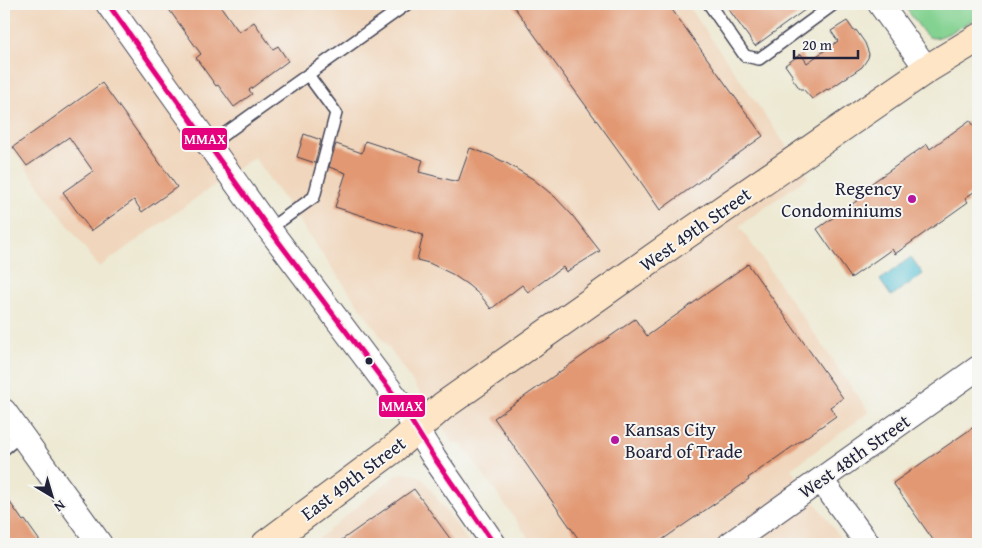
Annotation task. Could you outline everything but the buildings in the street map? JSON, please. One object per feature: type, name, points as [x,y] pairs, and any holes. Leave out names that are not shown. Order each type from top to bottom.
[{"type":"street","points":[[108,4],[269,229],[400,403],[433,456],[494,544]]},
{"type":"street","points":[[880,4],[926,69]]},
{"type":"street","name":"West 49th Street","points":[[416,429],[443,406],[677,241],[926,69],[978,38]]},
{"type":"street","name":"West 48th Street","points":[[730,544],[978,368]]},
{"type":"street","points":[[4,410],[13,442],[100,544]]},
{"type":"street","name":"East 49th Street","points":[[266,544],[392,450],[416,429]]},
{"type":"street","points":[[821,480],[868,544]]},
{"type":"lane","points":[[209,146],[407,4]]},
{"type":"lane","points":[[709,4],[745,56],[760,59],[834,4]]},
{"type":"lane","points":[[269,229],[314,196],[336,113],[308,75]]},
{"type":"shaded area","points":[[4,4],[687,4],[808,177],[739,226],[869,412],[791,469],[845,544],[533,544],[462,445],[453,443],[412,381],[254,157],[99,267],[4,138]]},
{"type":"shaded area","points":[[404,473],[414,474],[424,480],[470,544],[312,544],[392,478]]},
{"type":"green space","points":[[903,4],[978,4],[978,17],[950,33],[933,38],[924,33]]},
{"type":"water","points":[[911,257],[923,274],[891,296],[880,280]]},
{"type":"transit line","name":"MMAX","points":[[108,4],[269,229],[400,403],[433,456],[494,544]]},
{"type":"place","name":"Regency Condominiums","points":[[912,199]]},
{"type":"place","name":"Kansas City Board of Trade","points":[[615,440]]}]
